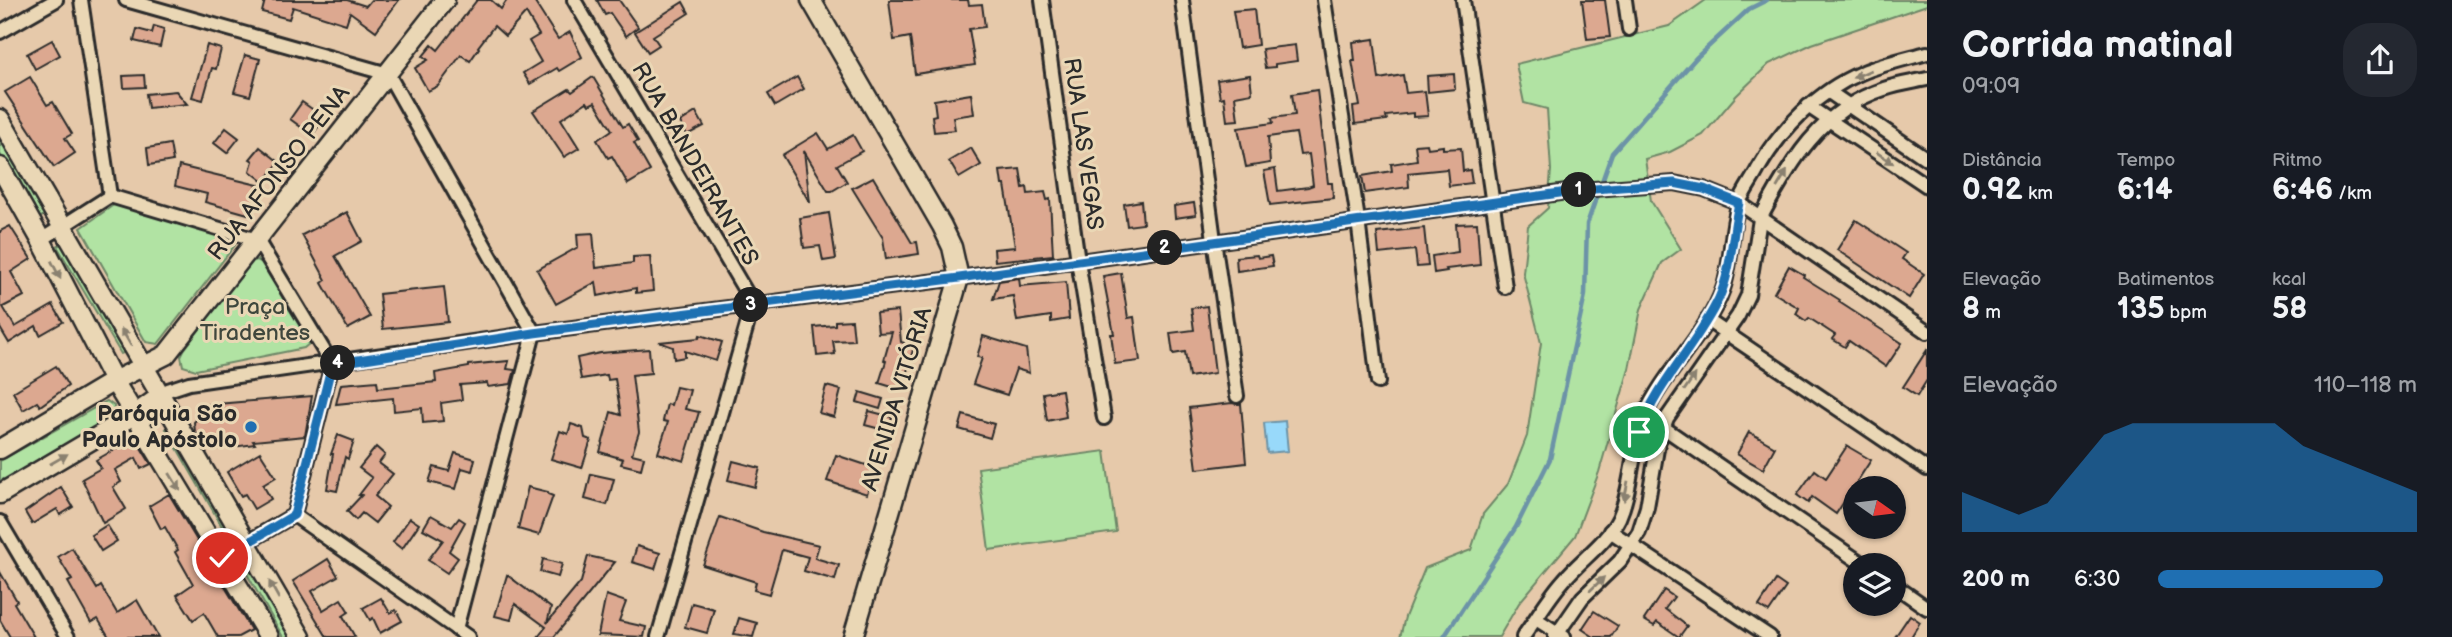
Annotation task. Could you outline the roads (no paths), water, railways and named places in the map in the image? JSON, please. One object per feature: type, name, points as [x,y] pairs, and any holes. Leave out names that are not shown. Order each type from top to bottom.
[{"type":"street","points":[[0,32],[56,0]]},
{"type":"street","points":[[81,0],[110,196]]},
{"type":"street","points":[[126,0],[388,74],[534,333],[456,629]]},
{"type":"street","name":"RUA AFONSO PENA","points":[[0,449],[114,382],[166,355],[445,0]]},
{"type":"street","name":"RUA BANDEIRANTES","points":[[574,0],[753,304]]},
{"type":"street","points":[[811,0],[942,226],[952,247],[959,278]]},
{"type":"street","name":"RUA LAS VEGAS","points":[[1042,0],[1078,261],[1104,418]]},
{"type":"street","points":[[1182,0],[1237,396]]},
{"type":"street","points":[[1324,0],[1358,220],[1378,382]]},
{"type":"street","points":[[1463,0],[1504,287]]},
{"type":"street","points":[[1625,0],[1629,29]]},
{"type":"street","points":[[1523,637],[1563,581],[1601,544],[1618,519],[1645,415],[1664,382],[1707,320],[1724,287],[1739,203],[1782,133],[1808,106],[1859,74],[1927,53]]},
{"type":"street","points":[[1536,619],[1559,636],[1582,598],[1620,561],[1633,544],[1647,507],[1655,456],[1664,427],[1674,407],[1738,316],[1748,295],[1760,219],[1801,149],[1828,119],[1849,106],[1884,89],[1927,79]]},
{"type":"street","points":[[1829,92],[1927,159]]},
{"type":"street","points":[[1808,106],[1927,187]]},
{"type":"street","points":[[0,119],[301,637]]},
{"type":"street","points":[[0,167],[114,382],[269,637]]},
{"type":"street","points":[[0,494],[134,415],[168,390],[189,383],[534,333],[959,278],[1214,240],[1620,186],[1674,183],[1704,189],[1739,203],[1927,332]]},
{"type":"street","points":[[41,240],[110,196],[257,240],[332,364],[294,515],[222,558]]},
{"type":"street","name":"AVENIDA VITÓRIA","points":[[853,637],[959,278]]},
{"type":"street","points":[[659,637],[753,304]]},
{"type":"street","points":[[1707,320],[1927,469]]},
{"type":"street","points":[[1645,415],[1847,553]]},
{"type":"street","points":[[294,515],[468,637]]},
{"type":"street","points":[[0,522],[68,637]]},
{"type":"street","points":[[1611,530],[1770,637]]},
{"type":"street","points":[[1906,593],[1927,608]]},
{"type":"water","points":[[1285,421],[1288,451],[1267,453],[1264,423]]},
{"type":"waterway","points":[[1444,637],[1516,527],[1550,459],[1585,295],[1587,224],[1612,153],[1696,58],[1749,9],[1767,0]]},
{"type":"place","name":"Paróquia São Paulo Apóstolo","points":[[251,427]]},
{"type":"park label","name":"Praça Tiradentes","points":[[255,320]]}]
